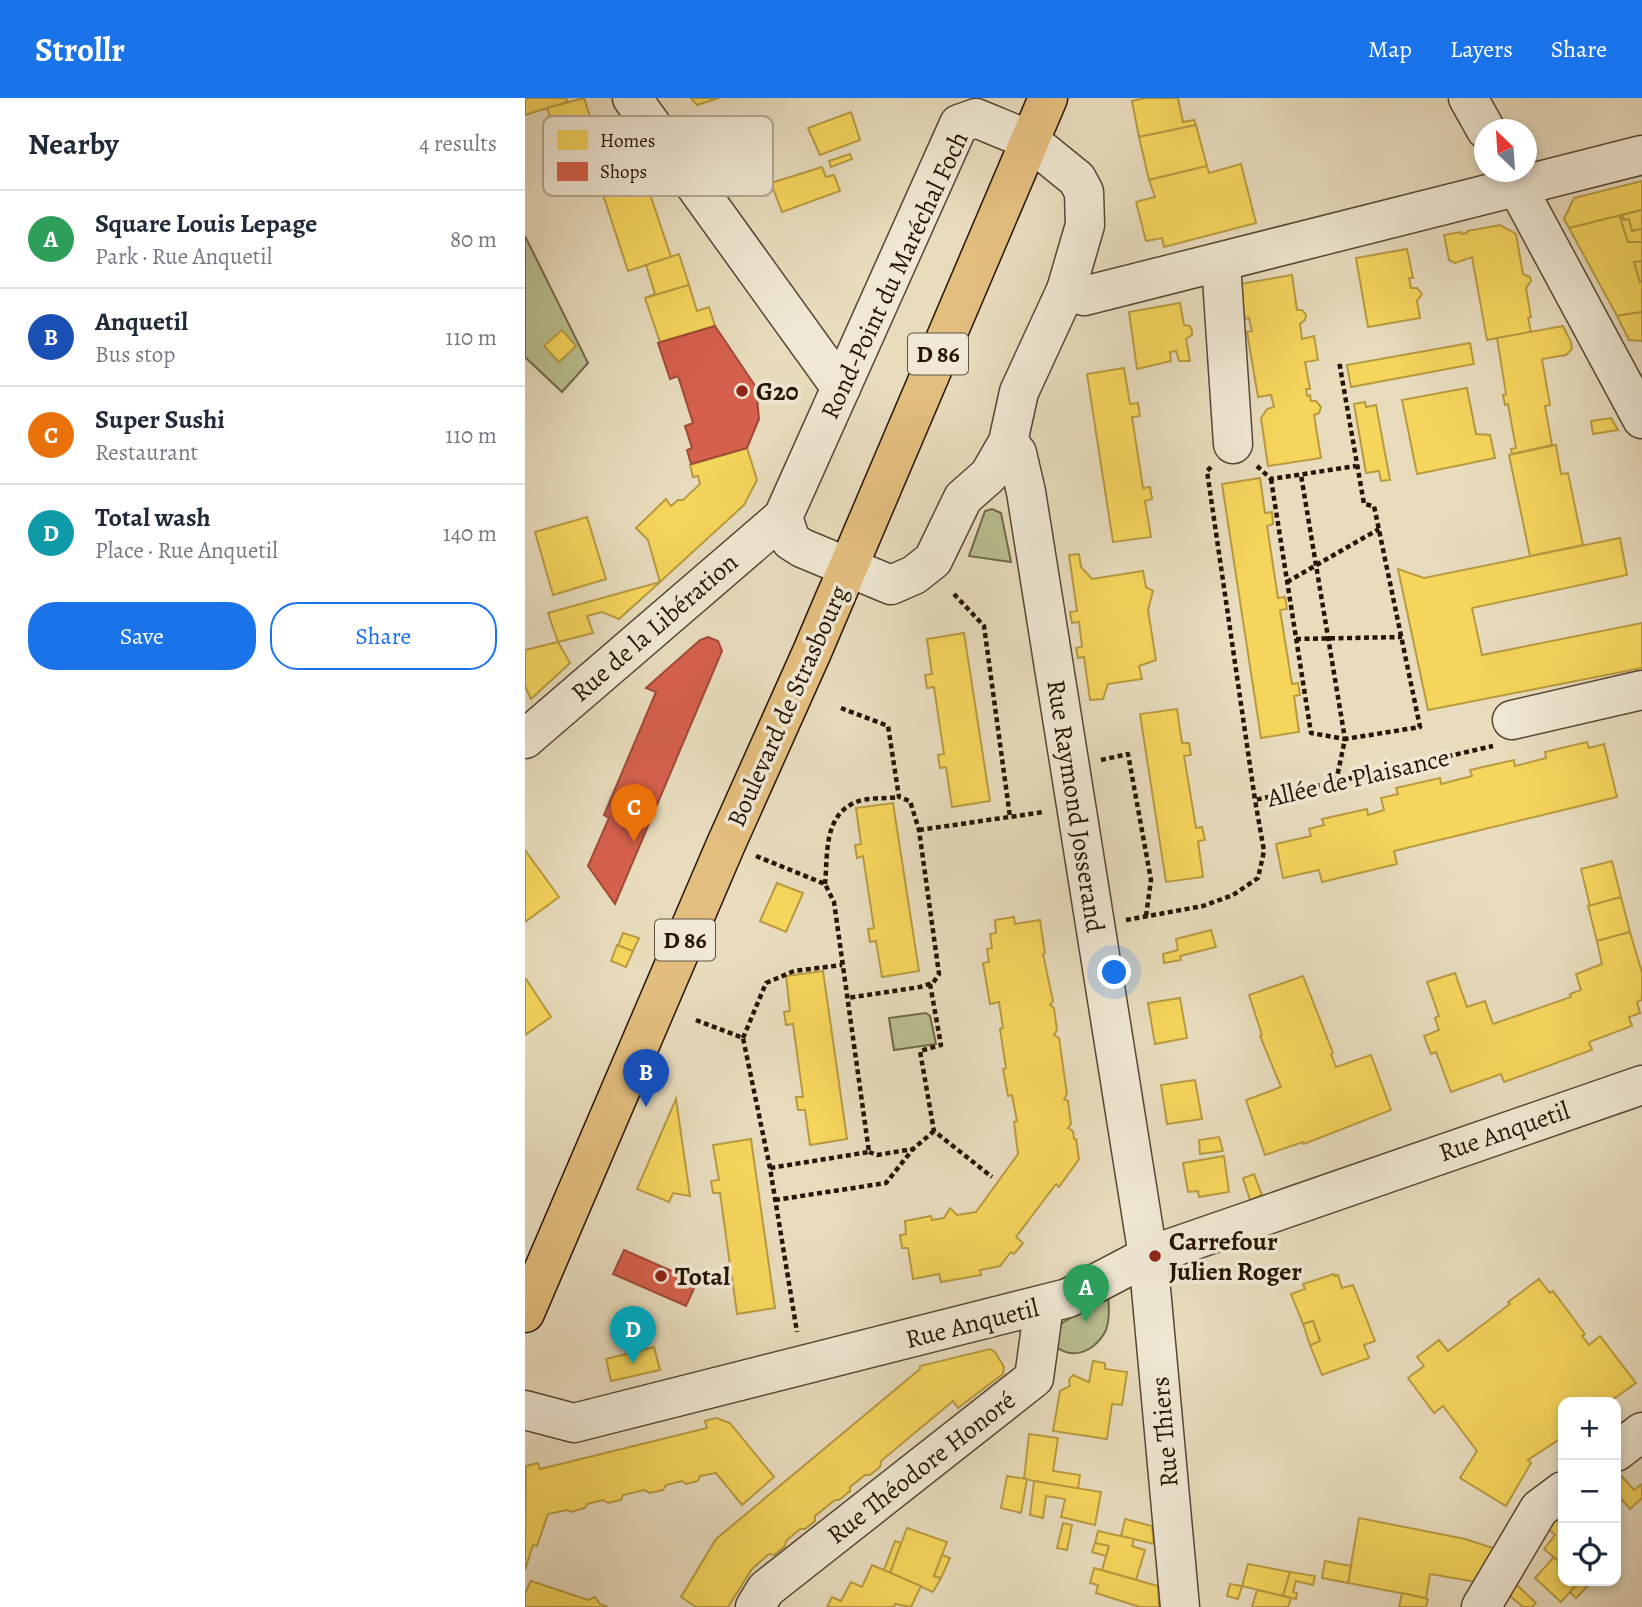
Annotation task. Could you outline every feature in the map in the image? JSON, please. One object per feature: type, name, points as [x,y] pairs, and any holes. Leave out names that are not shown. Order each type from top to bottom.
[{"type":"main road","name":"Boulevard de Strasbourg","points":[[525,1313],[848,568],[1048,98]]},
{"type":"street","points":[[632,98],[645,116]]},
{"type":"street","points":[[1468,98],[1480,119]]},
{"type":"street","name":"Rond-Point du Maréchal Foch","points":[[974,108],[1029,140],[1077,179],[1084,192],[1085,225],[1066,290],[1019,392],[1008,442],[989,475],[963,498],[933,560],[914,575],[891,585],[791,541],[783,517],[959,124],[974,108]]},
{"type":"street","points":[[1537,175],[1642,155]]},
{"type":"street","points":[[1066,290],[1084,296],[1221,263],[1503,182]]},
{"type":"street","points":[[1515,182],[1642,419]]},
{"type":"street","points":[[703,196],[841,388]]},
{"type":"street","points":[[1221,263],[1233,444]]},
{"type":"street","name":"Rue Raymond Josserand","points":[[1008,442],[1017,453],[1026,492],[1148,1256]]},
{"type":"street","name":"Rue de la Libération","points":[[525,739],[783,517]]},
{"type":"street","points":[[1512,720],[1642,690]]},
{"type":"street","name":"Rue Anquetil","points":[[525,1410],[574,1423],[1068,1298],[1148,1256],[1642,1084]]},
{"type":"street","name":"Rue Thiers","points":[[1148,1256],[1180,1607]]},
{"type":"street","name":"Rue Théodore Honoré","points":[[755,1607],[766,1589],[1034,1378],[1044,1305]]},
{"type":"street","points":[[1621,1448],[1642,1432]]},
{"type":"street","points":[[1481,1607],[1539,1509],[1558,1495]]},
{"type":"path","points":[[1233,444],[1271,480],[1311,733],[1345,739],[1420,727],[1374,506],[1364,504],[1339,361]]},
{"type":"path","name":"Allée de Plaisance","points":[[1233,444],[1207,471],[1255,800],[1503,744],[1512,720]]},
{"type":"path","points":[[1271,480],[1356,466]]},
{"type":"path","points":[[1301,475],[1345,739],[1336,782]]},
{"type":"path","points":[[1287,582],[1379,529]]},
{"type":"path","points":[[954,594],[984,626],[1010,817]]},
{"type":"path","points":[[1296,639],[1402,637]]},
{"type":"path","points":[[841,708],[888,726],[899,797]]},
{"type":"path","points":[[1070,766],[1128,754],[1151,880],[1146,916]]},
{"type":"path","points":[[847,998],[930,984],[939,974],[919,830],[910,801],[899,797],[856,802],[837,815],[830,827],[825,884],[834,902],[842,965],[869,1152]]},
{"type":"path","points":[[1095,925],[1203,906],[1233,895],[1258,878],[1264,851],[1255,800]]},
{"type":"path","points":[[919,830],[1076,807]]},
{"type":"path","points":[[753,855],[825,884]]},
{"type":"path","points":[[802,1366],[775,1200],[743,1038],[766,983],[794,971],[842,965]]},
{"type":"path","points":[[930,984],[941,1045],[919,1051],[934,1131],[992,1177]]},
{"type":"path","points":[[696,1020],[743,1038]]},
{"type":"path","points":[[775,1200],[886,1183],[913,1149],[934,1131]]},
{"type":"path","points":[[769,1168],[869,1152],[877,1155],[913,1149]]},
{"type":"green space","points":[[525,236],[588,363],[562,392],[525,357]]},
{"type":"green space","points":[[992,509],[1001,513],[1011,562],[969,556],[985,511]]},
{"type":"green space","points":[[926,1013],[930,1016],[936,1044],[894,1050],[889,1018]]},
{"type":"green space","points":[[1108,1296],[1106,1330],[1093,1346],[1085,1351],[1068,1353],[1052,1342],[1047,1332]]},
{"type":"building: Homes","points":[[525,98],[566,98],[567,102],[525,115]]},
{"type":"building: Homes","points":[[584,98],[590,116],[550,116],[547,108]]},
{"type":"building: Homes","points":[[691,98],[719,98],[697,105]]},
{"type":"building: Homes","points":[[1145,98],[1178,98],[1183,122],[1194,120],[1196,125],[1139,137],[1132,101]]},
{"type":"building: Homes","points":[[851,112],[860,140],[820,155],[808,128]]},
{"type":"building: Homes","points":[[1196,125],[1207,166],[1149,180],[1139,137]]},
{"type":"building: Homes","points":[[850,154],[852,159],[831,167],[829,161]]},
{"type":"building: Homes","points":[[1241,164],[1256,223],[1164,247],[1162,238],[1146,241],[1136,202],[1155,197],[1149,180],[1207,166],[1209,173]]},
{"type":"building: Homes","points":[[822,167],[826,177],[834,175],[840,191],[782,212],[773,182]]},
{"type":"building: Homes","points":[[1642,181],[1642,210],[1569,228],[1564,219],[1574,198]]},
{"type":"building: Homes","points":[[603,196],[651,196],[671,257],[628,271]]},
{"type":"building: Homes","points":[[1642,210],[1642,229],[1632,231],[1629,219],[1620,217],[1628,242],[1642,242],[1642,261],[1634,262],[1640,282],[1642,281],[1642,312],[1617,316],[1569,228]]},
{"type":"building: Homes","points":[[1620,217],[1624,220],[1629,219],[1632,231],[1642,229],[1642,242],[1628,242]]},
{"type":"building: Homes","points":[[1500,225],[1516,234],[1523,274],[1530,277],[1531,281],[1526,288],[1531,332],[1487,340],[1472,257],[1455,263],[1449,260],[1444,235]]},
{"type":"building: Homes","points":[[1407,249],[1413,278],[1409,278],[1411,288],[1417,288],[1422,294],[1417,301],[1420,318],[1368,327],[1356,258]]},
{"type":"building: Homes","points":[[679,254],[689,285],[646,298],[655,294],[646,265]]},
{"type":"building: Homes","points":[[1642,261],[1642,281],[1640,282],[1634,262]]},
{"type":"building: Homes","points":[[1292,275],[1297,310],[1302,310],[1306,315],[1300,324],[1302,339],[1314,336],[1318,360],[1305,362],[1310,389],[1306,389],[1307,396],[1310,395],[1311,401],[1316,401],[1321,407],[1319,413],[1314,415],[1321,458],[1268,466],[1261,418],[1267,409],[1274,407],[1271,395],[1258,397],[1247,332],[1252,331],[1249,318],[1245,319],[1240,284]]},
{"type":"building: Homes","points":[[689,285],[697,311],[709,307],[715,326],[660,342],[645,298]]},
{"type":"building: Homes","points":[[1180,303],[1184,325],[1190,326],[1192,331],[1192,335],[1186,339],[1190,361],[1179,361],[1176,351],[1170,352],[1171,361],[1137,369],[1129,312]]},
{"type":"building: Homes","points":[[1642,312],[1642,341],[1629,340],[1617,316]]},
{"type":"building: Homes","points":[[1563,326],[1572,349],[1566,355],[1542,359],[1550,405],[1545,406],[1552,445],[1512,454],[1511,449],[1516,448],[1508,404],[1505,405],[1503,395],[1506,394],[1497,338]]},
{"type":"building: Homes","points":[[562,330],[576,346],[559,362],[544,346]]},
{"type":"building: Homes","points":[[1470,343],[1474,364],[1351,387],[1347,365]]},
{"type":"building: Homes","points":[[1124,368],[1130,404],[1138,403],[1140,416],[1132,417],[1143,488],[1150,487],[1152,499],[1145,501],[1151,537],[1113,542],[1087,374]]},
{"type":"building: Homes","points":[[1467,388],[1476,434],[1490,435],[1495,458],[1417,474],[1402,400]]},
{"type":"building: Homes","points":[[1365,402],[1366,407],[1376,405],[1390,480],[1381,481],[1379,471],[1366,473],[1354,404]]},
{"type":"building: Homes","points":[[1611,418],[1618,430],[1593,434],[1591,421]]},
{"type":"building: Homes","points":[[1556,445],[1561,474],[1568,473],[1583,545],[1530,556],[1509,455]]},
{"type":"building: Homes","points":[[747,448],[757,480],[744,505],[660,582],[648,540],[636,528],[666,499],[671,506],[678,500],[683,500],[700,484],[698,476],[693,477],[690,465]]},
{"type":"building: Homes","points":[[1260,478],[1265,513],[1272,512],[1273,524],[1267,526],[1278,598],[1285,597],[1287,609],[1280,610],[1292,684],[1298,683],[1300,695],[1294,696],[1299,732],[1261,738],[1222,484]]},
{"type":"building: Homes","points":[[587,517],[606,579],[553,595],[535,532]]},
{"type":"building: Homes","points":[[1620,538],[1627,575],[1472,608],[1482,655],[1642,623],[1642,668],[1428,710],[1398,569],[1424,578]]},
{"type":"building: Homes","points":[[1079,554],[1081,567],[1092,579],[1143,571],[1146,587],[1153,591],[1148,610],[1156,660],[1139,666],[1142,679],[1108,684],[1103,699],[1090,700],[1084,657],[1078,658],[1076,648],[1082,647],[1079,622],[1072,623],[1070,612],[1077,611],[1069,555]]},
{"type":"building: Homes","points":[[660,582],[619,619],[602,612],[587,616],[593,633],[558,642],[548,613]]},
{"type":"building: Homes","points":[[964,633],[990,801],[952,807],[946,767],[940,768],[938,755],[944,754],[934,687],[927,688],[925,675],[932,674],[927,639]]},
{"type":"building: Homes","points":[[558,642],[570,663],[531,699],[525,686],[525,650]]},
{"type":"building: Homes","points":[[1177,709],[1182,743],[1189,743],[1191,755],[1184,756],[1196,828],[1202,827],[1205,840],[1198,841],[1203,877],[1166,882],[1140,714]]},
{"type":"building: Homes","points":[[1587,742],[1589,748],[1604,744],[1617,797],[1394,851],[1397,864],[1322,882],[1319,870],[1283,878],[1276,844],[1311,836],[1309,829],[1324,825],[1322,819],[1367,809],[1368,815],[1384,810],[1381,798],[1398,794],[1396,788],[1440,778],[1441,784],[1472,776],[1470,770],[1514,760],[1515,766],[1546,758],[1545,752]]},
{"type":"building: Homes","points":[[893,803],[919,971],[882,977],[876,941],[870,942],[868,929],[874,928],[863,856],[857,858],[855,845],[861,844],[856,808]]},
{"type":"building: Homes","points":[[525,850],[559,897],[525,922]]},
{"type":"building: Homes","points":[[1612,861],[1621,897],[1590,906],[1581,869]]},
{"type":"building: Homes","points":[[777,883],[803,893],[786,932],[760,921]]},
{"type":"building: Homes","points":[[1621,897],[1630,932],[1597,941],[1588,906]]},
{"type":"building: Homes","points":[[1014,917],[1015,924],[1040,920],[1043,954],[1053,1001],[1050,1005],[1054,1008],[1057,1030],[1054,1035],[1059,1038],[1067,1094],[1064,1099],[1068,1101],[1071,1124],[1068,1128],[1073,1131],[1076,1139],[1079,1159],[1059,1187],[1056,1184],[1016,1237],[1023,1243],[1014,1254],[1011,1252],[1000,1266],[980,1270],[981,1275],[941,1282],[939,1274],[913,1279],[908,1248],[902,1248],[900,1235],[906,1234],[905,1221],[931,1216],[932,1220],[944,1218],[950,1208],[957,1215],[976,1212],[1018,1154],[1014,1122],[1017,1121],[1012,1095],[1008,1096],[1003,1069],[1006,1068],[999,1002],[990,1004],[983,963],[989,962],[987,949],[992,948],[990,934],[996,933],[995,920]]},
{"type":"building: Homes","points":[[1211,930],[1216,947],[1180,956],[1181,960],[1164,963],[1163,954],[1178,950],[1176,939]]},
{"type":"building: Homes","points":[[1630,932],[1642,973],[1642,1000],[1637,1002],[1640,1013],[1629,1017],[1632,1026],[1589,1042],[1592,1050],[1504,1082],[1501,1074],[1451,1092],[1436,1052],[1431,1054],[1424,1036],[1439,1030],[1435,1018],[1439,1016],[1427,982],[1455,973],[1467,1007],[1485,1001],[1493,1024],[1571,997],[1570,994],[1581,990],[1576,974],[1602,964],[1597,941]]},
{"type":"building: Homes","points":[[623,933],[639,938],[633,951],[618,946]]},
{"type":"building: Homes","points":[[617,945],[633,951],[626,967],[611,961]]},
{"type":"building: Homes","points":[[823,971],[847,1139],[810,1145],[805,1110],[798,1110],[796,1097],[803,1097],[793,1024],[786,1025],[784,1012],[790,1011],[786,976]]},
{"type":"building: Homes","points":[[1303,976],[1336,1067],[1371,1055],[1391,1110],[1304,1144],[1303,1142],[1265,1155],[1246,1100],[1281,1087],[1260,1036],[1262,1035],[1249,995]]},
{"type":"building: Homes","points":[[525,980],[551,1017],[525,1035]]},
{"type":"building: Homes","points":[[1180,998],[1187,1038],[1155,1044],[1148,1003]]},
{"type":"building: Homes","points":[[1195,1080],[1202,1119],[1167,1124],[1161,1085]]},
{"type":"building: Homes","points":[[676,1099],[690,1196],[673,1193],[669,1202],[637,1189]]},
{"type":"building: Homes","points":[[1219,1137],[1223,1151],[1200,1154],[1199,1140]]},
{"type":"building: Homes","points":[[751,1139],[775,1308],[737,1314],[732,1277],[726,1278],[724,1266],[730,1265],[720,1193],[713,1193],[711,1181],[719,1180],[713,1145]]},
{"type":"building: Homes","points":[[1224,1156],[1229,1192],[1199,1197],[1198,1191],[1188,1192],[1183,1163]]},
{"type":"building: Homes","points":[[1254,1174],[1262,1195],[1250,1200],[1243,1178]]},
{"type":"building: Homes","points":[[1338,1275],[1342,1288],[1353,1285],[1375,1341],[1364,1345],[1369,1358],[1322,1375],[1310,1345],[1320,1341],[1313,1321],[1303,1324],[1291,1294],[1305,1289],[1303,1284]]},
{"type":"building: Homes","points":[[1539,1279],[1550,1293],[1553,1291],[1585,1334],[1582,1336],[1589,1345],[1600,1336],[1636,1383],[1616,1397],[1558,1397],[1558,1440],[1528,1460],[1531,1463],[1506,1506],[1460,1478],[1477,1451],[1443,1406],[1434,1413],[1408,1378],[1424,1366],[1417,1357],[1439,1340],[1448,1351],[1510,1304],[1508,1302]]},
{"type":"building: Homes","points":[[1313,1321],[1320,1341],[1310,1345],[1303,1324]]},
{"type":"building: Homes","points":[[654,1347],[660,1370],[611,1381],[606,1359]]},
{"type":"building: Homes","points":[[990,1349],[995,1352],[1004,1367],[1003,1374],[958,1408],[953,1401],[881,1461],[880,1467],[870,1475],[865,1475],[850,1487],[850,1491],[815,1516],[815,1521],[786,1541],[785,1546],[774,1555],[769,1554],[752,1569],[728,1607],[696,1607],[681,1597],[716,1539],[920,1369],[920,1366]]},
{"type":"building: Homes","points":[[1093,1361],[1105,1363],[1105,1369],[1127,1372],[1122,1405],[1112,1404],[1107,1439],[1053,1431],[1060,1391],[1070,1386],[1069,1380],[1073,1375],[1089,1382]]},
{"type":"building: Homes","points":[[716,1418],[730,1423],[774,1477],[742,1505],[716,1473],[700,1476],[698,1481],[686,1484],[682,1481],[666,1485],[663,1490],[650,1493],[644,1490],[623,1495],[621,1500],[608,1503],[603,1500],[571,1512],[567,1510],[548,1514],[525,1570],[526,1466],[538,1463],[540,1469],[707,1428],[705,1421]]},
{"type":"building: Homes","points":[[1029,1434],[1058,1438],[1053,1471],[1080,1475],[1078,1489],[1024,1479]]},
{"type":"building: Homes","points":[[1621,1475],[1634,1490],[1642,1484],[1642,1498],[1630,1509],[1621,1499]]},
{"type":"building: Homes","points":[[1007,1476],[1027,1479],[1021,1513],[1001,1508]]},
{"type":"building: Homes","points":[[1034,1481],[1101,1492],[1095,1525],[1061,1517],[1065,1499],[1046,1496],[1043,1518],[1030,1515]]},
{"type":"building: Homes","points":[[1558,1516],[1558,1561],[1544,1549],[1555,1535],[1549,1529]]},
{"type":"building: Homes","points":[[1359,1518],[1465,1539],[1496,1549],[1476,1582],[1430,1574],[1426,1598],[1348,1583]]},
{"type":"building: Homes","points":[[1125,1519],[1152,1526],[1154,1544],[1121,1536]]},
{"type":"building: Homes","points":[[1063,1523],[1072,1525],[1067,1550],[1057,1548]]},
{"type":"building: Homes","points":[[907,1528],[947,1542],[934,1576],[941,1578],[933,1592],[890,1573]]},
{"type":"building: Homes","points":[[1098,1531],[1134,1539],[1132,1546],[1145,1550],[1136,1580],[1102,1570],[1109,1546],[1095,1543]]},
{"type":"building: Homes","points":[[895,1541],[901,1543],[890,1573],[884,1570]]},
{"type":"building: Homes","points":[[1095,1543],[1109,1546],[1106,1556],[1092,1552]]},
{"type":"building: Homes","points":[[942,1555],[950,1558],[941,1578],[934,1576]]},
{"type":"building: Homes","points":[[1554,1557],[1558,1561],[1558,1586],[1575,1586],[1561,1602],[1535,1578]]},
{"type":"building: Homes","points":[[1325,1561],[1351,1566],[1348,1583],[1322,1578]]},
{"type":"building: Homes","points":[[1248,1564],[1290,1572],[1283,1596],[1242,1586]]},
{"type":"building: Homes","points":[[872,1565],[921,1586],[911,1607],[895,1604],[894,1607],[827,1607],[832,1597],[841,1601],[851,1582],[862,1587]]},
{"type":"building: Homes","points":[[1094,1568],[1158,1586],[1159,1607],[1140,1607],[1096,1593],[1098,1585],[1090,1583]]},
{"type":"building: Homes","points":[[1290,1572],[1315,1576],[1313,1585],[1296,1581],[1293,1592],[1297,1593],[1296,1599],[1283,1596]]},
{"type":"building: Homes","points":[[531,1581],[588,1600],[595,1597],[600,1604],[608,1607],[525,1607],[525,1593]]},
{"type":"building: Homes","points":[[1230,1584],[1242,1586],[1238,1599],[1227,1596]]},
{"type":"building: Homes","points":[[1516,1584],[1536,1603],[1532,1607],[1523,1607],[1509,1595]]},
{"type":"building: Homes","points":[[1575,1586],[1587,1587],[1576,1598],[1570,1592]]},
{"type":"building: Homes","points":[[1257,1590],[1291,1598],[1288,1607],[1252,1607]]},
{"type":"building: Homes","points":[[1402,1593],[1428,1599],[1426,1607],[1399,1607]]},
{"type":"building: Shops","points":[[715,326],[756,387],[759,419],[747,448],[691,464],[687,450],[692,448],[685,426],[693,423],[678,376],[670,379],[658,343]]},
{"type":"building: Shops","points":[[708,637],[718,641],[722,651],[615,904],[588,866],[609,818],[604,815],[656,692],[646,688],[700,640]]},
{"type":"building: Shops","points":[[624,1250],[697,1282],[686,1306],[613,1274]]},
{"type":"place","name":"G20","points":[[742,391]]},
{"type":"place","name":"Super Sushi","points":[[634,842]]},
{"type":"place","name":"Anquetil","points":[[646,1107]]},
{"type":"place","name":"Carrefour Julien Roger","points":[[1155,1256]]},
{"type":"place","name":"Total","points":[[661,1276]]},
{"type":"place","name":"Square Louis Lepage","points":[[1086,1322]]},
{"type":"place","name":"Total wash","points":[[633,1364]]}]
